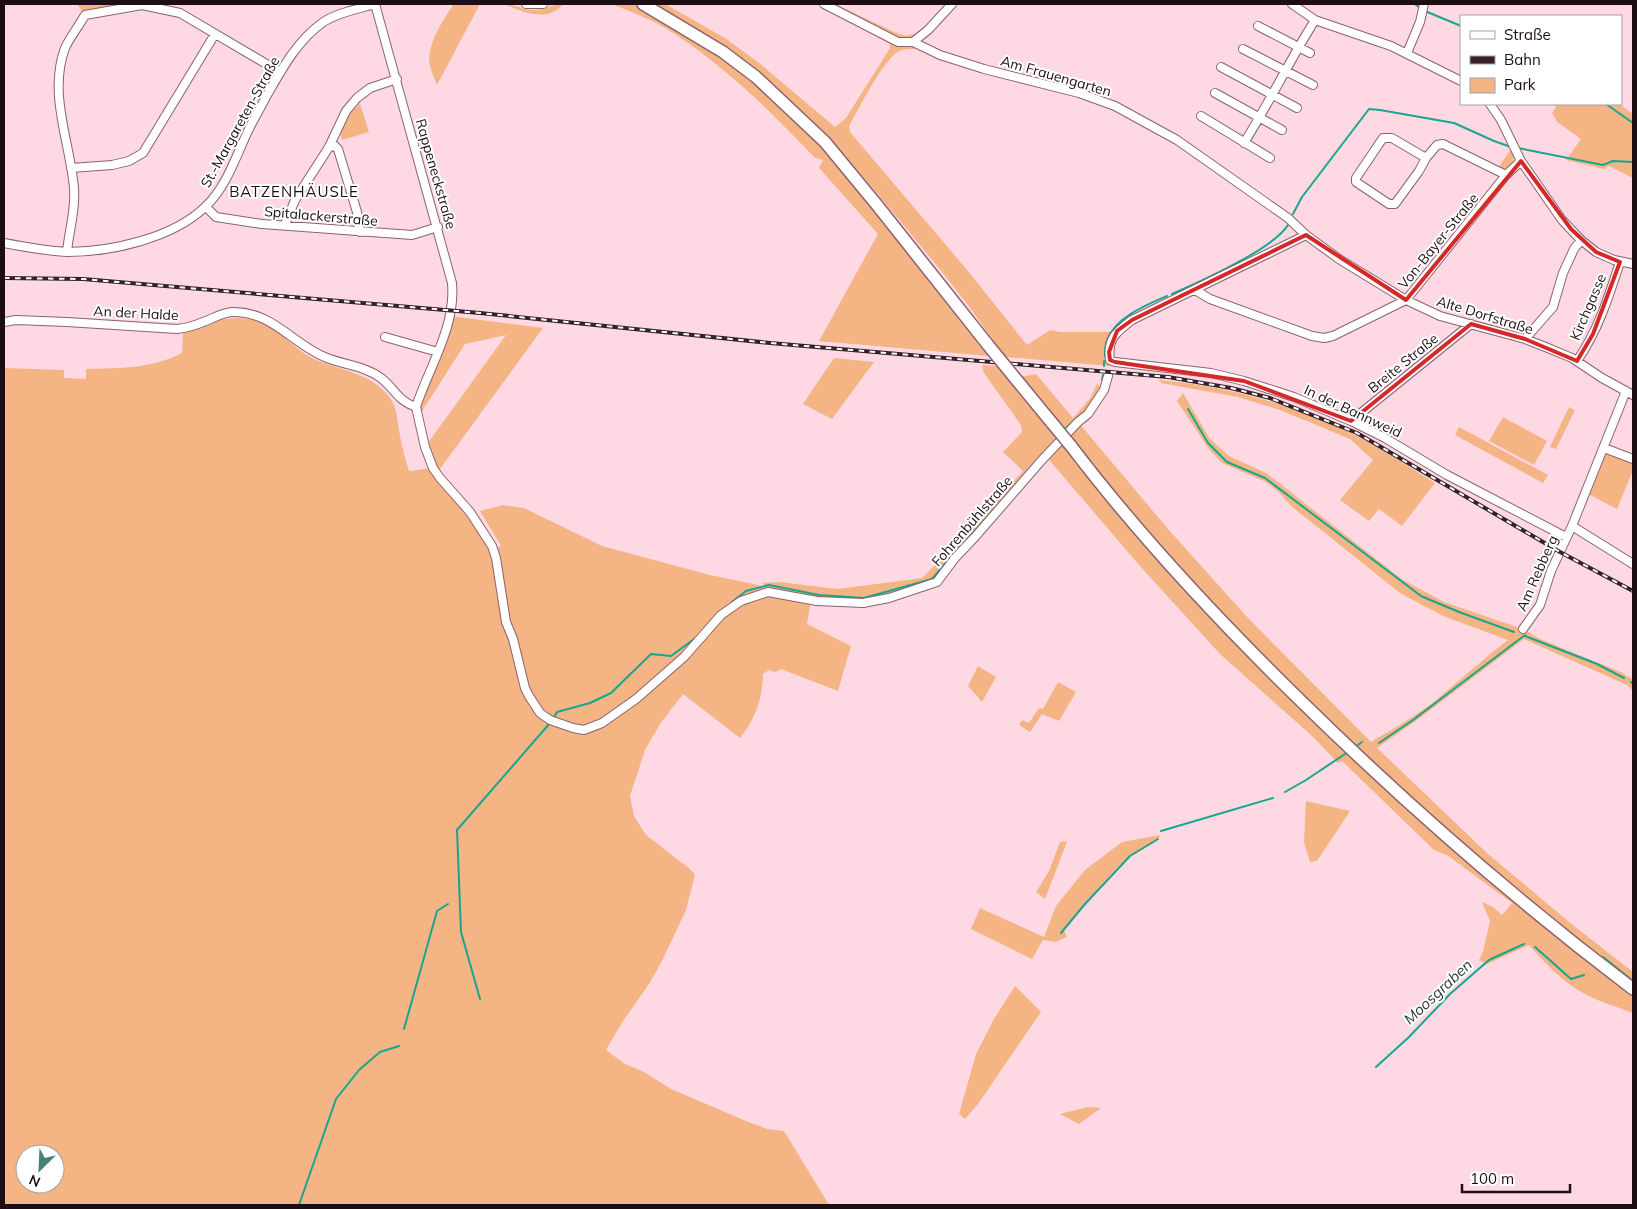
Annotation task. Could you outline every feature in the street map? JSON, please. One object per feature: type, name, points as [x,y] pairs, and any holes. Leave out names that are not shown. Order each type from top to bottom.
[{"type":"main road","points":[[643,4],[723,52],[768,88],[824,142],[1144,535],[1209,608],[1271,671],[1364,762],[1431,822],[1563,936],[1633,989]]},
{"type":"street","name":"St.-Margareten-Straße","points":[[4,243],[31,249],[67,252],[87,251],[117,247],[176,229],[206,207],[217,192],[232,167],[251,124],[297,46],[323,22],[375,4]]},
{"type":"street","name":"Rappeneckstraße","points":[[375,4],[438,228],[451,277],[453,293],[448,324],[416,407]]},
{"type":"street","points":[[526,4],[543,4]]},
{"type":"street","name":"Am Frauengarten","points":[[824,4],[898,42],[913,42],[949,58],[984,69],[1079,93],[1114,106],[1177,140],[1260,200]]},
{"type":"street","points":[[913,42],[928,30],[952,4]]},
{"type":"street","points":[[1292,4],[1315,20],[1407,53],[1460,80]]},
{"type":"street","points":[[67,252],[74,210],[74,188],[58,82],[65,48],[85,15],[142,5],[180,13],[280,72]]},
{"type":"street","points":[[1407,53],[1424,8]]},
{"type":"street","points":[[1244,143],[1315,20]]},
{"type":"street","points":[[1258,26],[1310,53]]},
{"type":"street","points":[[71,168],[128,162],[143,153],[216,34]]},
{"type":"street","points":[[1243,49],[1312,84]]},
{"type":"street","points":[[1221,67],[1297,108]]},
{"type":"street","points":[[285,225],[295,200],[329,147],[346,111],[357,98],[370,88],[397,79]]},
{"type":"street","points":[[1215,94],[1282,130]]},
{"type":"street","points":[[1491,105],[1501,120],[1521,161],[1562,220],[1581,240],[1603,256],[1633,264]]},
{"type":"street","points":[[1201,116],[1270,158]]},
{"type":"street","points":[[1426,158],[1392,138],[1383,138],[1356,178],[1356,182],[1390,204],[1395,204],[1426,158],[1437,145],[1443,144],[1506,175]]},
{"type":"street","points":[[329,147],[334,146],[338,149],[355,205],[360,232]]},
{"type":"street","name":"Von-Bayer-Straße","points":[[1195,290],[1210,299],[1312,336],[1324,338],[1333,336],[1406,300],[1506,175],[1521,161]]},
{"type":"street","name":"Alte Dorfstraße","points":[[1260,200],[1290,220],[1306,236],[1346,264],[1406,300],[1440,316],[1525,340],[1577,361],[1630,393]]},
{"type":"street","name":"Spitalackerstraße","points":[[206,207],[216,217],[262,224],[412,235],[438,228]]},
{"type":"street","points":[[1195,290],[1306,236]]},
{"type":"street","points":[[1525,340],[1553,307],[1563,273],[1574,249],[1581,240]]},
{"type":"street","name":"Kirchgasse","points":[[1577,361],[1593,334],[1620,262]]},
{"type":"street","name":"In der Bannweid","points":[[1195,290],[1132,320],[1117,331],[1111,341],[1110,360],[1211,373],[1294,397],[1351,421],[1566,537]]},
{"type":"street","name":"An der Halde","points":[[4,322],[16,320],[67,322],[177,329],[189,328],[231,312],[249,314],[264,318],[279,326],[313,352],[328,359],[363,368],[382,378],[399,398],[407,404],[416,407]]},
{"type":"street","name":"Breite Straße","points":[[1351,421],[1471,324]]},
{"type":"street","points":[[385,337],[438,352]]},
{"type":"street","name":"Fohrenbühlstraße","points":[[416,407],[425,447],[434,468],[440,478],[470,512],[492,546],[496,558],[506,622],[518,656],[525,688],[540,713],[552,720],[584,730],[602,723],[636,699],[684,657],[722,615],[741,601],[768,592],[817,601],[863,603],[889,598],[936,582],[1041,461],[1088,414],[1104,390],[1108,376]]},
{"type":"street","name":"Am Rebberg","points":[[1523,629],[1540,605],[1551,571],[1630,393]]},
{"type":"street","points":[[1604,448],[1633,459]]},
{"type":"street","points":[[1572,526],[1633,564]]},
{"type":"highlighted area","points":[[1521,161],[1571,229],[1596,252],[1620,262],[1593,334],[1577,361],[1525,339],[1471,324],[1351,421],[1244,381],[1115,362],[1110,360],[1109,352],[1117,331],[1132,320],[1306,235],[1406,300]]},
{"type":"green space","points":[[77,4],[110,4],[111,9],[85,15]]},
{"type":"green space","points":[[454,4],[480,4],[437,85],[430,64],[430,51],[438,29]]},
{"type":"green space","points":[[504,4],[536,10],[563,4],[557,10],[550,13],[535,14],[527,13]]},
{"type":"green space","points":[[611,4],[632,4],[654,14],[658,4],[665,4],[725,38],[759,63],[835,127],[846,118],[890,48],[890,44],[826,8],[815,4],[835,4],[906,36],[917,33],[915,49],[896,53],[877,77],[849,126],[850,132],[968,271],[1027,345],[1050,330],[1060,332],[1114,332],[1106,356],[1109,366],[1006,357],[934,262],[829,137],[822,145],[941,291],[989,356],[819,341],[878,234],[819,168],[823,160],[814,157],[744,88],[706,56],[667,29],[640,15]]},
{"type":"green space","points":[[360,104],[369,132],[342,140],[341,130],[343,125]]},
{"type":"green space","points":[[1554,105],[1620,105],[1633,114],[1633,178],[1609,166],[1604,169],[1566,160],[1581,139],[1557,122],[1552,113],[1556,107]]},
{"type":"green space","points":[[1511,149],[1514,154],[1513,163],[1505,170],[1498,168]]},
{"type":"green space","points":[[450,316],[543,328],[437,473],[494,558],[503,622],[527,687],[521,654],[504,605],[494,549],[501,546],[480,511],[503,505],[524,508],[602,546],[710,575],[754,584],[764,587],[767,591],[762,583],[779,582],[838,589],[922,578],[1023,471],[1003,452],[1022,432],[1021,425],[984,373],[982,365],[998,366],[1009,379],[1036,374],[1073,418],[1091,397],[1097,384],[1103,389],[1078,422],[1168,529],[1248,618],[1371,742],[1428,706],[1508,640],[1443,616],[1400,593],[1291,506],[1279,492],[1266,482],[1222,463],[1209,449],[1177,401],[1183,393],[1210,439],[1229,456],[1266,473],[1403,580],[1444,602],[1523,629],[1540,639],[1621,672],[1633,680],[1633,691],[1627,685],[1524,639],[1377,748],[1488,854],[1574,926],[1633,972],[1633,1013],[1598,1000],[1571,986],[1529,945],[1487,964],[1479,960],[1490,921],[1482,902],[1493,907],[1502,915],[1512,903],[1447,855],[1434,850],[1342,761],[1338,763],[1311,735],[1220,654],[1139,565],[1045,455],[935,581],[863,603],[811,600],[807,624],[851,646],[838,691],[781,669],[775,672],[769,670],[763,674],[760,700],[754,716],[740,738],[683,694],[660,724],[645,750],[630,796],[634,816],[646,835],[695,875],[686,910],[662,961],[606,1050],[625,1064],[644,1072],[671,1089],[767,1129],[784,1131],[829,1205],[4,1205],[4,368],[64,370],[64,378],[86,379],[86,369],[147,365],[182,353],[183,333],[227,319],[242,318],[259,321],[275,330],[310,357],[363,377],[382,389],[390,398],[395,410],[409,471],[433,468],[425,447],[506,335],[465,344],[419,416],[416,407]]},
{"type":"green space","points":[[834,358],[874,362],[832,419],[803,404]]},
{"type":"green space","points":[[1159,380],[1234,392],[1283,405],[1330,423],[1363,439],[1435,483],[1402,526],[1379,509],[1369,521],[1340,500],[1373,460],[1350,439],[1280,410],[1238,397],[1161,383]]},
{"type":"green space","points":[[1569,407],[1575,410],[1556,449],[1550,447]]},
{"type":"green space","points":[[1503,417],[1547,441],[1534,465],[1489,441]]},
{"type":"green space","points":[[1459,427],[1548,475],[1543,483],[1455,435]]},
{"type":"green space","points":[[1606,453],[1633,464],[1633,470],[1617,509],[1588,494]]},
{"type":"green space","points":[[978,666],[996,677],[982,702],[968,686]]},
{"type":"green space","points":[[1058,682],[1076,692],[1059,721],[1042,714],[1030,732],[1019,725],[1022,720],[1029,723],[1039,708],[1043,709]]},
{"type":"green space","points":[[1306,801],[1350,811],[1317,861],[1310,862],[1304,842]]},
{"type":"green space","points":[[1160,835],[1150,845],[1133,854],[1111,874],[1064,930],[1067,937],[1056,942],[1043,940],[1032,959],[971,929],[980,908],[1044,937],[1056,906],[1085,870],[1122,842]]},
{"type":"green space","points":[[1067,841],[1045,899],[1036,892],[1049,871],[1060,842]]},
{"type":"green space","points":[[1015,986],[1041,1012],[978,1104],[965,1119],[959,1114],[976,1054],[994,1019]]},
{"type":"green space","points":[[1088,1107],[1101,1108],[1079,1124],[1060,1114]]},
{"type":"waterway","points":[[1415,4],[1421,9]]},
{"type":"waterway","points":[[1425,11],[1460,26]]},
{"type":"waterway","points":[[1607,105],[1633,123]]},
{"type":"waterway","points":[[1293,214],[1302,197],[1369,109],[1454,123],[1511,147]]},
{"type":"waterway","points":[[1518,148],[1603,165],[1613,161],[1633,162]]},
{"type":"waterway","points":[[1172,294],[1252,254],[1280,234],[1288,225]]},
{"type":"waterway","points":[[1105,356],[1107,340],[1111,332],[1124,318],[1150,303],[1167,296]]},
{"type":"waterway","points":[[1104,361],[1104,366]]},
{"type":"waterway","points":[[1102,380],[1103,375]]},
{"type":"waterway","points":[[1188,409],[1208,443],[1227,462],[1265,478],[1421,596],[1514,632]]},
{"type":"waterway","points":[[1064,430],[1075,420]]},
{"type":"waterway","points":[[956,552],[1004,498]]},
{"type":"waterway","points":[[732,602],[746,591],[769,585],[819,595],[864,598],[932,579],[950,558]]},
{"type":"waterway","points":[[1379,743],[1413,720],[1525,635]]},
{"type":"waterway","points":[[1525,636],[1597,664],[1624,678]]},
{"type":"waterway","points":[[553,719],[557,712],[590,703],[611,693],[651,654],[671,656],[697,637]]},
{"type":"waterway","points":[[480,999],[461,932],[457,830],[550,723]]},
{"type":"waterway","points":[[1354,748],[1362,742]]},
{"type":"waterway","points":[[1285,792],[1348,752]]},
{"type":"waterway","points":[[1161,831],[1273,798]]},
{"type":"waterway","points":[[1061,933],[1130,856],[1158,839]]},
{"type":"waterway","points":[[404,1029],[437,911],[448,904]]},
{"type":"waterway","name":"Moosgraben","points":[[1376,1067],[1409,1037],[1450,994],[1489,960],[1524,944]]},
{"type":"waterway","name":"Moosgraben","points":[[1535,947],[1571,979],[1584,975]]},
{"type":"waterway","name":"Moosgraben","points":[[1603,957],[1633,981]]},
{"type":"waterway","points":[[299,1205],[336,1099],[359,1070],[380,1052],[399,1046]]},
{"type":"railway","points":[[4,278],[83,279],[480,313],[770,343],[1168,377],[1231,388],[1270,398],[1357,433],[1560,552],[1633,591]]},
{"type":"district","name":"BATZENHÄUSLE","points":[[294,192]]}]
